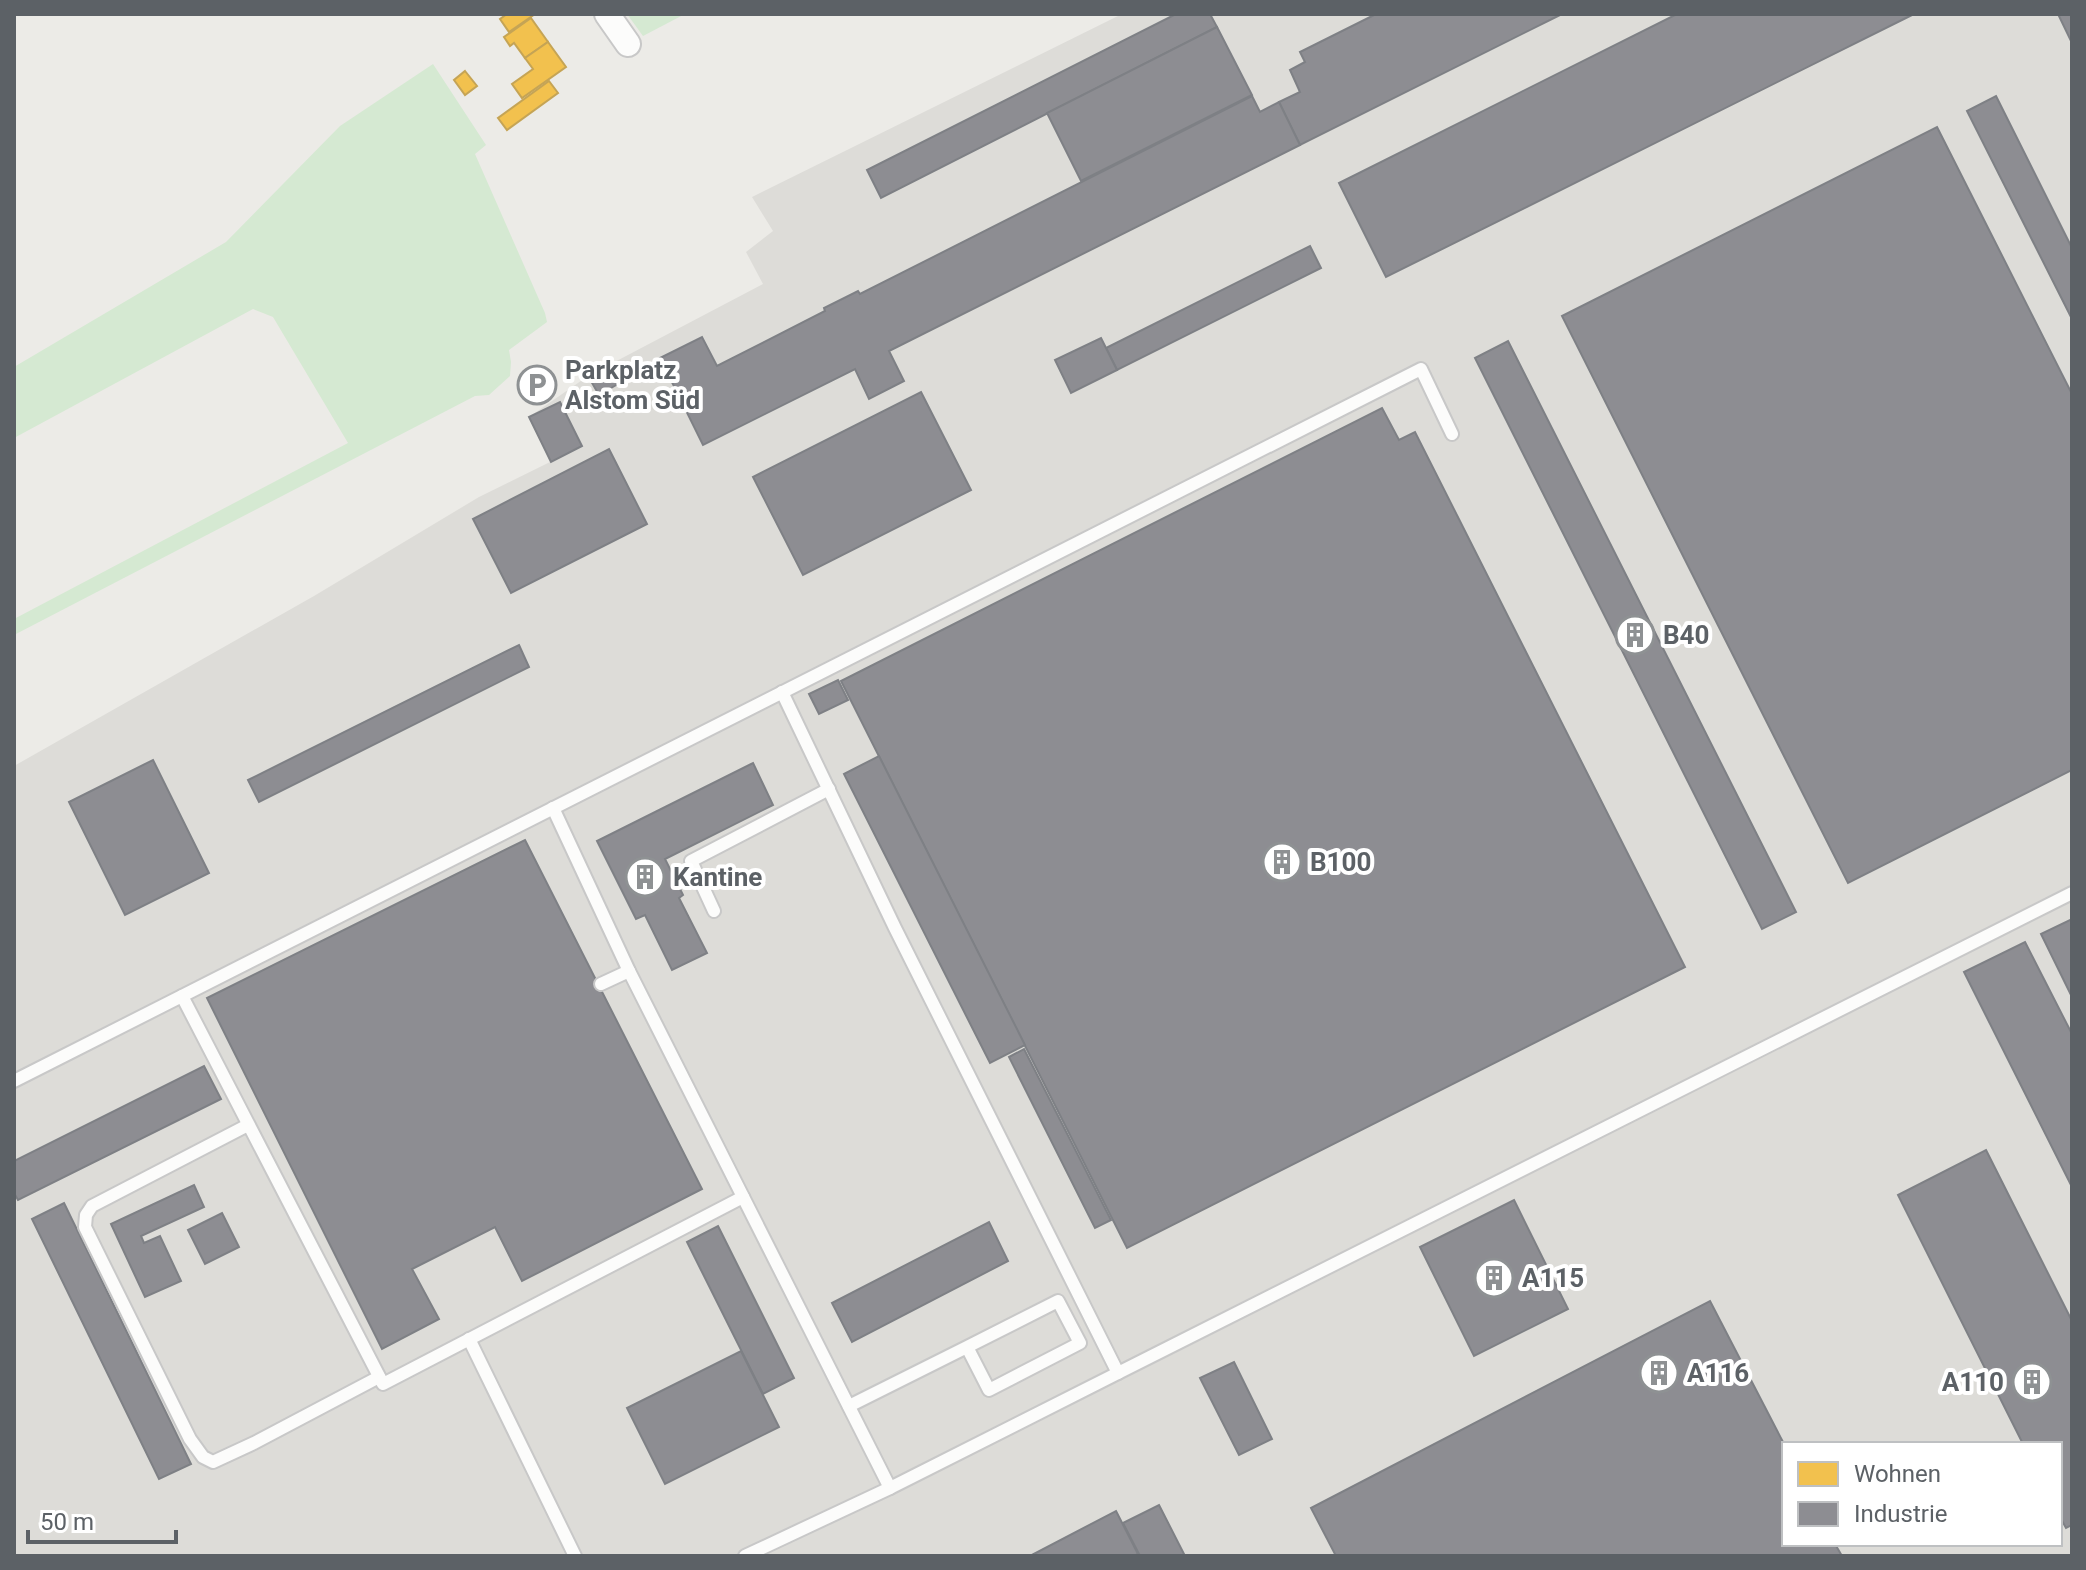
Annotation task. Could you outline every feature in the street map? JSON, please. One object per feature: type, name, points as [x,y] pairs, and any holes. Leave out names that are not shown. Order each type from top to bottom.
[{"type":"street","points":[[607,14],[628,44]]},
{"type":"lane","points":[[14,1081],[1421,369],[1452,434]]},
{"type":"lane","points":[[782,692],[895,928],[1118,1373]]},
{"type":"lane","points":[[714,911],[691,861],[829,789]]},
{"type":"lane","points":[[553,808],[629,971],[890,1488]]},
{"type":"lane","points":[[745,1556],[890,1488],[2072,893]]},
{"type":"lane","points":[[601,984],[629,971]]},
{"type":"lane","points":[[182,996],[383,1384],[743,1197]]},
{"type":"lane","points":[[248,1125],[92,1206],[86,1215],[85,1227],[190,1439],[203,1457],[213,1462],[379,1377]]},
{"type":"lane","points":[[849,1406],[1058,1301],[1080,1343],[989,1390],[967,1347]]},
{"type":"lane","points":[[469,1339],[575,1556]]},
{"type":"shaded area","points":[[1122,14],[2072,14],[2072,1556],[14,1556],[14,766],[314,596],[479,497],[550,462],[529,417],[588,376],[763,284],[746,252],[773,231],[752,197]]},
{"type":"green space","points":[[627,14],[685,14],[643,36]]},
{"type":"green space","points":[[433,64],[486,145],[475,154],[545,313],[547,322],[509,350],[510,376],[489,395],[475,396],[14,635],[14,619],[348,443],[273,317],[253,309],[14,438],[14,367],[226,242],[340,126]]},
{"type":"building: Wohnen","points":[[507,14],[535,14],[509,32],[500,19]]},
{"type":"building: Wohnen","points":[[531,18],[548,42],[525,58],[514,43],[510,46],[504,37]]},
{"type":"building: Wohnen","points":[[548,42],[566,67],[522,98],[512,84],[533,69],[525,58]]},
{"type":"building: Wohnen","points":[[465,71],[477,86],[465,95],[454,80]]},
{"type":"building: Wohnen","points":[[549,81],[558,93],[507,130],[498,118]]},
{"type":"building: Industrie","points":[[1176,14],[1210,14],[1217,27],[881,198],[867,170]]},
{"type":"building: Industrie","points":[[1376,14],[1562,14],[1300,145],[1279,102],[1300,92],[1290,70],[1305,62],[1300,52]]},
{"type":"building: Industrie","points":[[1677,14],[1914,14],[1386,277],[1339,183]]},
{"type":"building: Industrie","points":[[2058,14],[2072,14],[2072,43]]},
{"type":"building: Industrie","points":[[1217,27],[1252,95],[1081,181],[1047,113]]},
{"type":"building: Industrie","points":[[1252,96],[1260,112],[1279,102],[1300,145],[889,351],[904,381],[869,399],[855,369],[703,445],[660,358],[702,337],[717,366],[825,311],[824,308],[858,291],[860,294]]},
{"type":"building: Industrie","points":[[1996,96],[2072,248],[2072,319],[1967,111]]},
{"type":"building: Industrie","points":[[1937,127],[2072,394],[2072,770],[1848,883],[1562,316]]},
{"type":"building: Industrie","points":[[1310,246],[1321,268],[1117,370],[1106,348]]},
{"type":"building: Industrie","points":[[1101,338],[1117,370],[1071,393],[1055,360]]},
{"type":"building: Industrie","name":"B40","points":[[1508,341],[1796,912],[1762,929],[1475,358]]},
{"type":"building: Industrie","points":[[612,363],[619,375],[614,377],[618,384],[599,395],[588,376]]},
{"type":"building: Industrie","points":[[921,392],[971,490],[803,575],[753,477]]},
{"type":"building: Industrie","points":[[560,402],[582,446],[551,462],[529,417]]},
{"type":"building: Industrie","name":"B100","points":[[1382,408],[1399,440],[1415,432],[1685,967],[1127,1248],[841,681]]},
{"type":"building: Industrie","points":[[609,449],[647,524],[511,593],[473,519]]},
{"type":"building: Industrie","points":[[519,645],[529,667],[259,802],[248,780]]},
{"type":"building: Industrie","points":[[838,680],[848,700],[819,714],[809,694]]},
{"type":"building: Industrie","points":[[879,756],[1025,1045],[990,1063],[844,774]]},
{"type":"building: Industrie","points":[[153,760],[209,873],[125,915],[69,802]]},
{"type":"building: Industrie","name":"Kantine","points":[[753,763],[773,805],[665,859],[683,895],[679,898],[707,953],[672,970],[645,915],[636,919],[597,841]]},
{"type":"building: Industrie","points":[[525,840],[702,1189],[522,1281],[495,1227],[412,1269],[439,1319],[382,1349],[207,998]]},
{"type":"building: Industrie","points":[[2072,919],[2072,997],[2041,934]]},
{"type":"building: Industrie","points":[[2025,942],[2072,1034],[2072,1187],[1964,972]]},
{"type":"building: Industrie","points":[[1024,1049],[1111,1220],[1095,1228],[1009,1057]]},
{"type":"building: Industrie","points":[[204,1066],[221,1099],[18,1200],[14,1193],[14,1161]]},
{"type":"building: Industrie","name":"A110","points":[[1986,1150],[2072,1321],[2072,1525],[2066,1528],[2062,1521],[2062,1442],[2022,1442],[1898,1195]]},
{"type":"building: Industrie","points":[[194,1185],[204,1207],[141,1236],[144,1243],[160,1236],[181,1281],[145,1297],[111,1224]]},
{"type":"building: Industrie","name":"A115","points":[[1514,1200],[1568,1309],[1474,1356],[1420,1247]]},
{"type":"building: Industrie","points":[[64,1203],[191,1464],[159,1479],[32,1219]]},
{"type":"building: Industrie","points":[[222,1213],[239,1247],[205,1264],[188,1230]]},
{"type":"building: Industrie","points":[[989,1222],[1008,1261],[852,1342],[832,1303]]},
{"type":"building: Industrie","points":[[718,1226],[794,1378],[763,1394],[687,1242]]},
{"type":"building: Industrie","name":"A116","points":[[1710,1301],[1783,1442],[1782,1546],[1836,1546],[1842,1556],[1336,1556],[1311,1508]]},
{"type":"building: Industrie","points":[[741,1351],[779,1427],[665,1484],[627,1408]]},
{"type":"building: Industrie","points":[[1234,1362],[1272,1439],[1239,1455],[1200,1378]]},
{"type":"building: Industrie","points":[[1159,1505],[1185,1556],[1140,1556],[1123,1523]]},
{"type":"building: Industrie","points":[[1116,1511],[1138,1554],[1030,1556]]},
{"type":"place","name":"Parkplatz Alstom Süd","points":[[537,385]]},
{"type":"place","name":"B40","points":[[1635,635]]},
{"type":"place","name":"B100","points":[[1282,862]]},
{"type":"place","name":"Kantine","points":[[645,877]]},
{"type":"place","name":"A115","points":[[1494,1278]]},
{"type":"place","name":"A116","points":[[1659,1373]]},
{"type":"place","name":"A110","points":[[2032,1382]]}]
